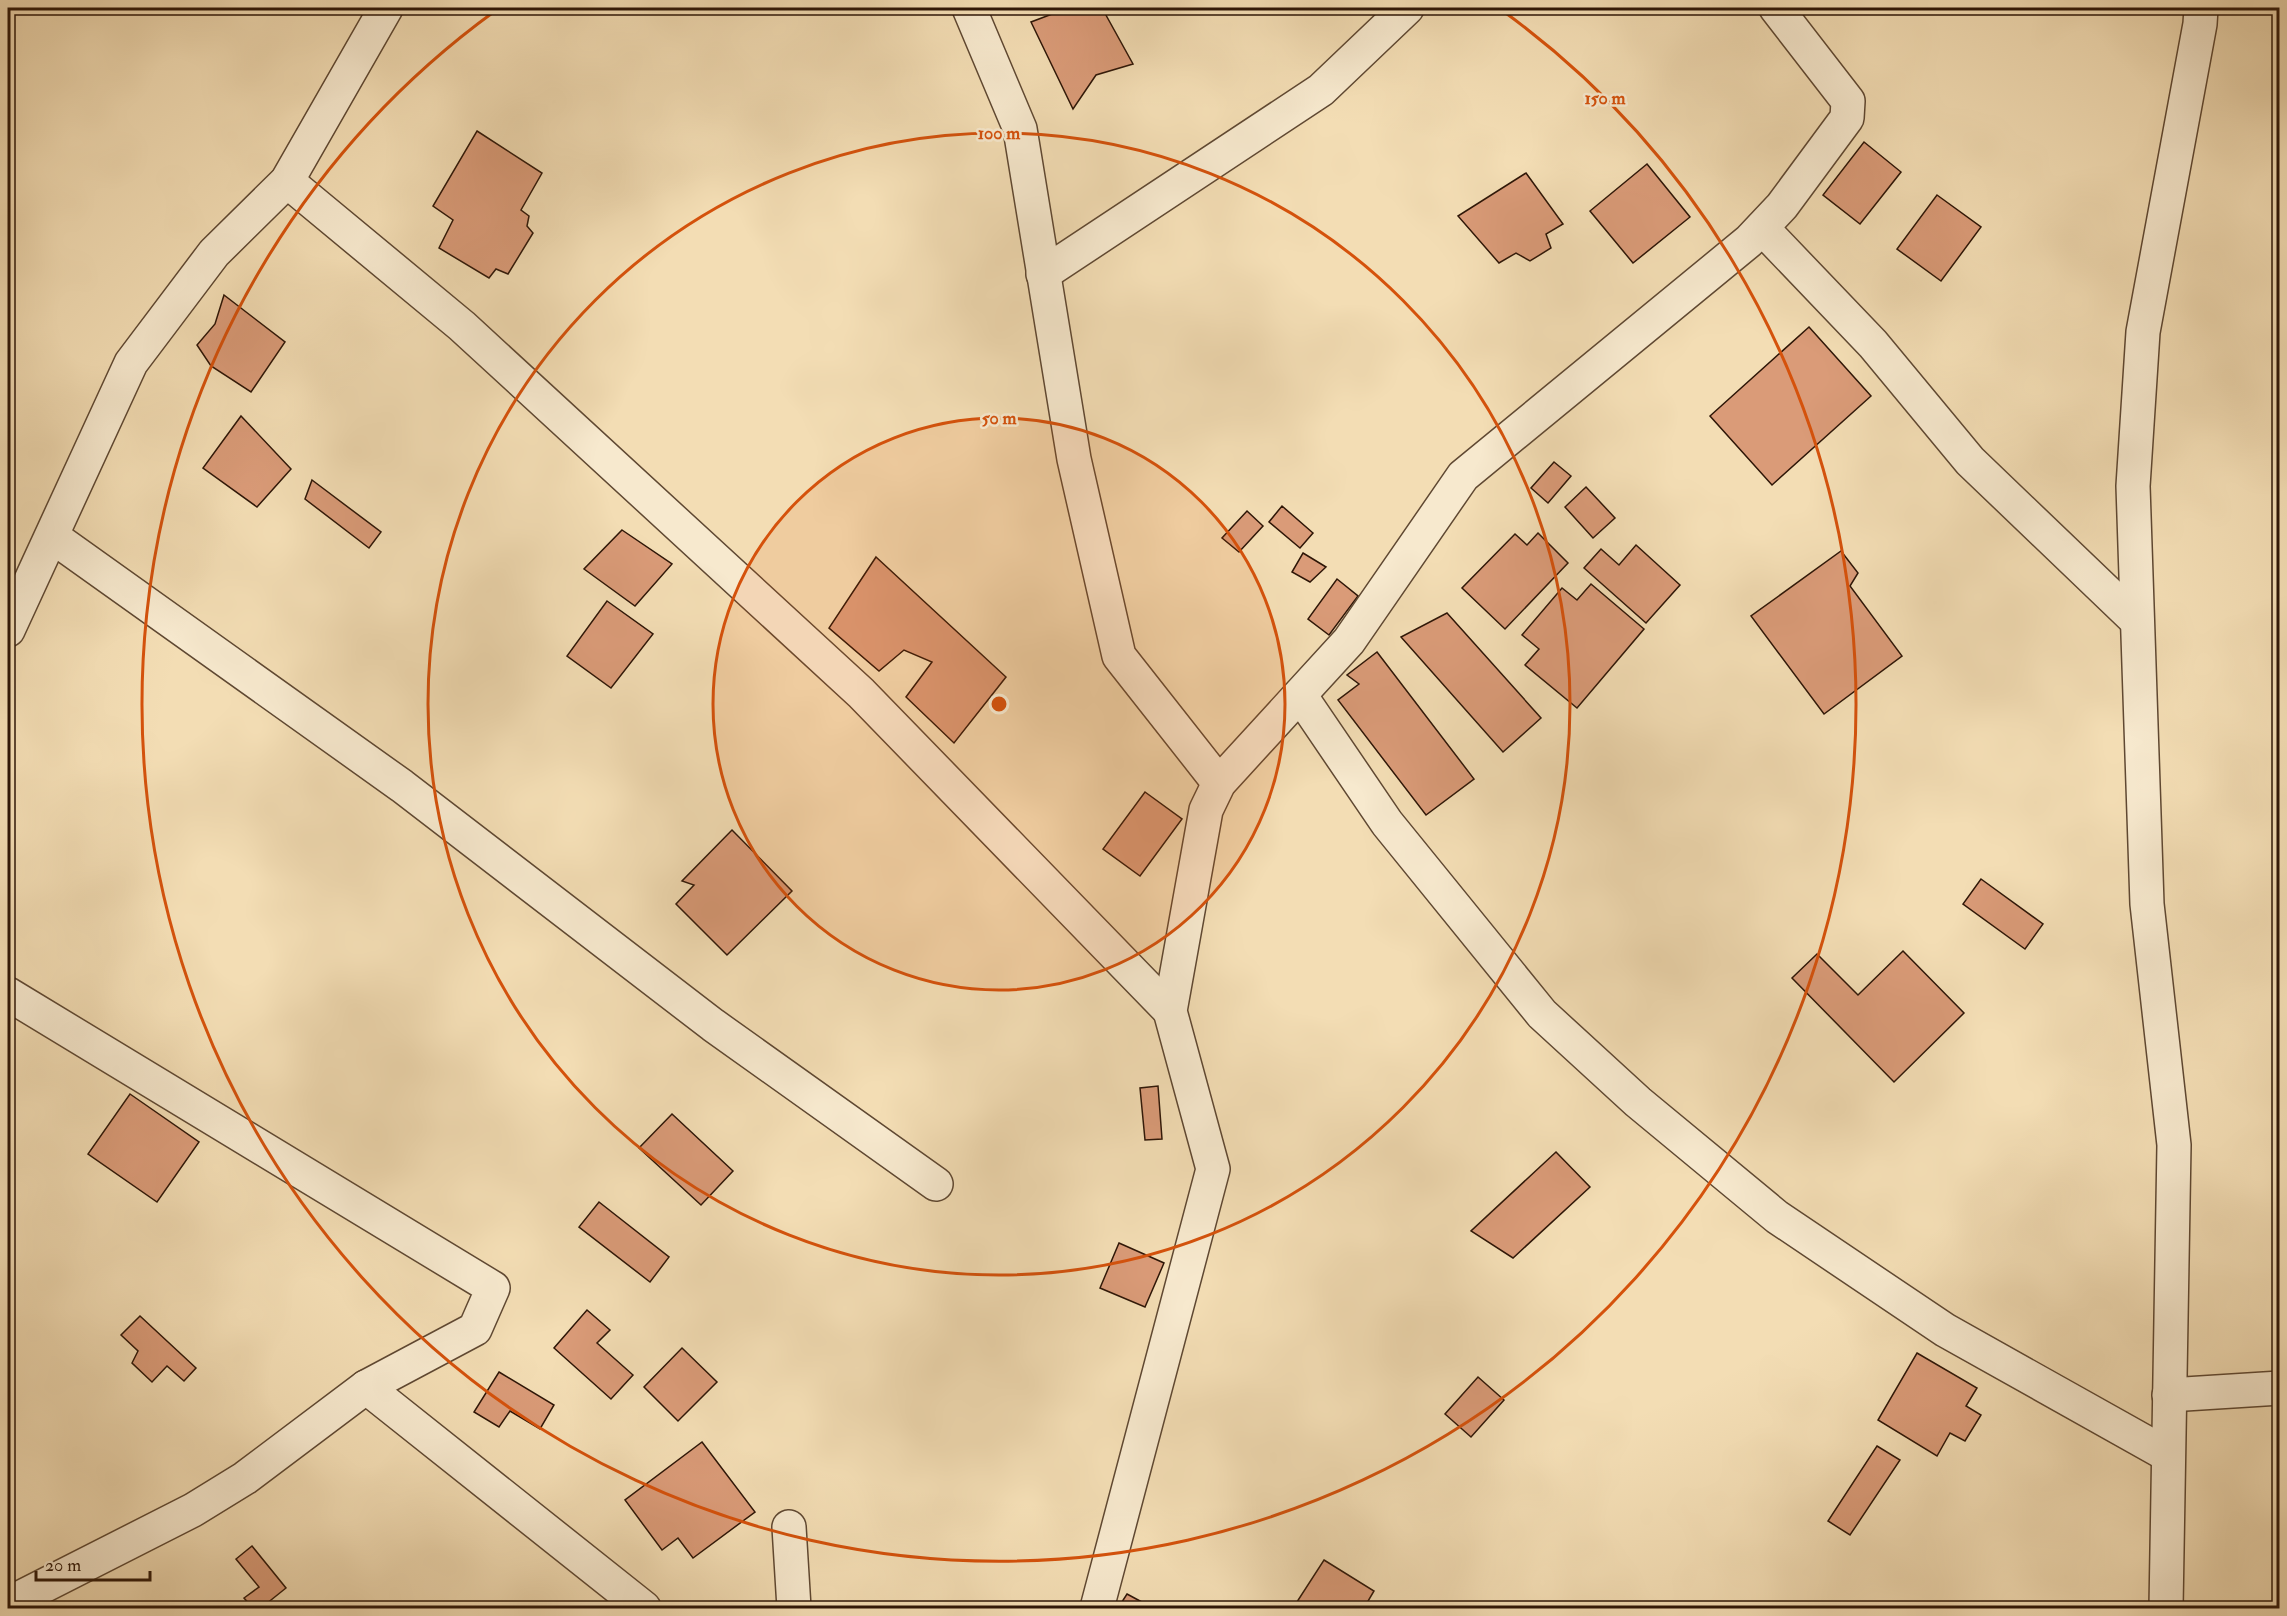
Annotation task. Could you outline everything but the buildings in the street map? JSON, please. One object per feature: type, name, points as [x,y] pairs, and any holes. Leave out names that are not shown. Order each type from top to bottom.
[{"type":"street","points":[[8,630],[131,363],[214,253],[287,181],[386,8]]},
{"type":"street","points":[[969,8],[1020,129],[1074,459],[1119,656],[1219,783]]},
{"type":"street","points":[[1044,274],[1321,90],[1407,8]]},
{"type":"street","points":[[1097,1608],[1213,1169],[1170,1011],[1206,810],[1219,783],[1349,641],[1462,476],[1749,241],[1782,206],[1847,118],[1848,101],[1776,8]]},
{"type":"street","points":[[2166,1608],[2174,1145],[2147,904],[2133,486],[2143,332],[2200,24],[2201,8]]},
{"type":"street","points":[[287,181],[462,326],[861,693],[1170,1011]]},
{"type":"street","points":[[1762,228],[1873,344],[1970,460],[2137,621]]},
{"type":"street","points":[[52,537],[402,786],[713,1025],[936,1184]]},
{"type":"street","points":[[1300,695],[1387,823],[1542,1014],[1638,1102],[1777,1217],[1945,1330],[2168,1455]]},
{"type":"street","points":[[8,994],[493,1288],[475,1329],[366,1387],[237,1484],[193,1510],[8,1604]]},
{"type":"street","points":[[366,1387],[644,1608]]},
{"type":"street","points":[[2169,1395],[2280,1388]]},
{"type":"street","points":[[789,1527],[795,1608]]}]
